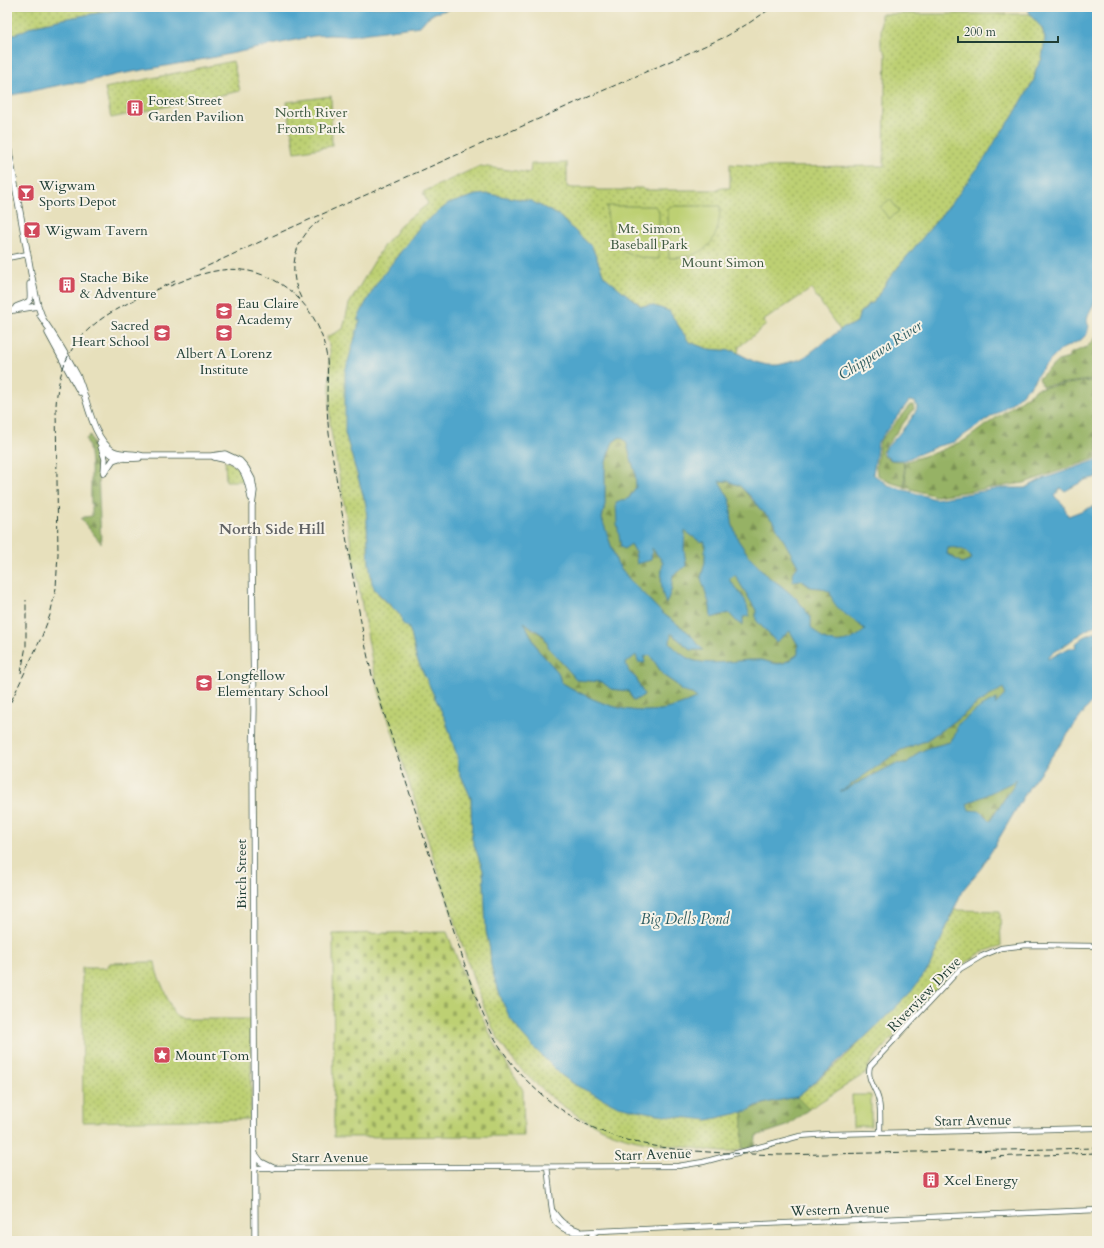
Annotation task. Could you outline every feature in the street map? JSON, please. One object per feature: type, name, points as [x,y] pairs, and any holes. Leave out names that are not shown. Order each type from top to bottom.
[{"type":"main road","points":[[7,140],[31,273],[40,314],[54,346],[77,386],[104,456],[104,473],[112,460],[116,458],[140,458],[143,456]]},
{"type":"main road","points":[[15,310],[16,308],[27,304],[30,299],[31,273]]},
{"type":"main road","points":[[7,311],[38,306]]},
{"type":"main road","points":[[40,314],[77,376],[100,439],[112,453],[143,456]]},
{"type":"main road","points":[[98,441],[112,453],[122,458]]},
{"type":"main road","name":"Birch Street","points":[[143,456],[211,456],[228,460],[242,467],[248,482],[252,506],[255,1241]]},
{"type":"main road","points":[[254,1150],[256,1157],[261,1162],[273,1168]]},
{"type":"street","points":[[7,258],[28,254]]},
{"type":"street","name":"Riverview Drive","points":[[880,1130],[879,1101],[876,1089],[869,1076],[870,1066],[960,969],[982,956],[1001,948],[1027,945],[1097,946]]},
{"type":"street","name":"Starr Avenue","points":[[254,1168],[678,1166],[703,1162],[800,1136],[880,1130],[1097,1128]]},
{"type":"street","name":"Western Avenue","points":[[548,1167],[552,1210],[560,1221],[566,1226],[585,1231],[1097,1210]]},
{"type":"street","points":[[585,1241],[599,1230]]},
{"type":"street","points":[[585,1231],[585,1241]]},
{"type":"green space","points":[[7,7],[133,7],[48,22],[36,25],[15,34],[7,34]]},
{"type":"green space","name":"Mount Simon","points":[[881,14],[1030,14],[1042,28],[1045,38],[1042,59],[1036,69],[1034,80],[1012,118],[997,138],[989,154],[957,196],[890,277],[873,303],[868,304],[864,310],[860,312],[857,322],[840,330],[811,289],[763,321],[766,325],[739,347],[738,353],[734,351],[708,349],[689,342],[669,311],[651,305],[642,306],[608,280],[604,276],[592,247],[558,215],[531,201],[488,194],[476,195],[463,199],[421,225],[377,283],[358,320],[361,320],[345,433],[366,505],[369,563],[372,583],[379,595],[401,616],[402,622],[408,627],[411,633],[416,657],[446,721],[457,756],[459,771],[471,798],[472,839],[483,870],[486,931],[491,965],[503,1003],[510,1018],[523,1036],[561,1075],[577,1086],[708,1120],[743,1112],[742,1149],[736,1151],[720,1152],[643,1141],[619,1135],[586,1121],[570,1111],[538,1086],[512,1059],[498,1039],[478,993],[379,691],[373,667],[330,425],[330,350],[327,337],[343,329],[349,304],[384,245],[401,224],[428,204],[423,192],[480,166],[530,173],[531,164],[567,163],[567,187],[574,188],[595,188],[597,190],[632,190],[634,188],[642,188],[644,190],[716,190],[719,188],[730,188],[730,164],[763,167],[884,166],[886,54],[881,46]]},
{"type":"green space","points":[[233,61],[240,91],[111,118],[105,88]]},
{"type":"green space","name":"North River Fronts Park","points":[[331,96],[332,146],[295,152],[287,102]]},
{"type":"green space","points":[[890,199],[899,211],[889,219],[880,207]]},
{"type":"green space","name":"Mt. Simon Baseball Park","points":[[607,206],[655,206],[659,211],[659,259],[635,256],[626,252],[619,246],[610,230]]},
{"type":"green space","points":[[672,206],[720,206],[717,230],[708,246],[692,255],[669,258],[668,210]]},
{"type":"green space","points":[[1097,336],[1097,379],[1042,386],[1039,378],[1058,361],[1069,358],[1069,354],[1087,347]]},
{"type":"green space","points":[[1097,380],[1097,458],[1024,483],[936,496],[904,487],[906,481],[904,462],[937,452],[965,440],[1038,388]]},
{"type":"green space","points":[[910,405],[913,405],[914,409],[881,453],[888,459],[903,461],[905,481],[903,486],[889,482],[877,474],[876,466],[880,441]]},
{"type":"green space","points":[[90,435],[95,449],[98,472],[101,543],[81,519],[92,516],[91,462],[86,439]]},
{"type":"green space","points":[[620,437],[626,441],[635,472],[636,487],[629,498],[631,544],[635,551],[637,564],[651,547],[663,562],[661,580],[666,603],[671,591],[673,575],[686,566],[684,530],[699,541],[705,541],[705,562],[701,578],[710,606],[711,618],[729,613],[738,623],[743,625],[743,617],[729,578],[735,575],[756,610],[756,620],[776,642],[790,631],[798,645],[798,654],[782,663],[761,660],[744,660],[712,663],[695,661],[688,658],[670,643],[670,633],[691,650],[702,650],[689,633],[661,612],[629,579],[617,563],[602,519],[605,504],[605,467],[613,442]]},
{"type":"green space","points":[[225,460],[236,466],[246,481],[226,481]]},
{"type":"green space","points":[[719,481],[728,481],[740,486],[760,509],[773,521],[798,566],[792,574],[810,587],[822,588],[830,592],[845,613],[866,630],[846,642],[834,642],[822,638],[811,627],[811,618],[797,599],[767,576],[749,556],[738,540],[732,523],[730,500]]},
{"type":"green space","points":[[948,548],[962,549],[968,553],[972,559],[962,563],[947,553]]},
{"type":"green space","points":[[524,621],[533,630],[544,636],[549,648],[577,680],[602,682],[611,689],[628,691],[633,700],[644,695],[636,678],[629,672],[625,663],[636,654],[644,663],[644,657],[650,655],[664,676],[676,684],[681,691],[692,694],[698,698],[679,706],[661,710],[644,711],[627,710],[594,700],[561,682],[558,672],[538,650]]},
{"type":"green space","points":[[1003,688],[1006,694],[994,706],[997,700],[956,733],[950,742],[928,748],[918,753],[907,763],[895,764],[837,793],[901,750],[925,741],[955,721],[978,703]]},
{"type":"green space","points":[[1018,779],[989,821],[980,811],[969,810],[967,804]]},
{"type":"green space","points":[[954,910],[1000,911],[1001,946],[982,952],[951,973],[872,1060],[866,1073],[809,1109],[797,1097],[843,1059],[910,993],[929,968]]},
{"type":"green space","points":[[447,932],[468,987],[498,1050],[523,1090],[524,1136],[334,1137],[333,934]]},
{"type":"green space","points":[[155,962],[157,973],[174,1014],[183,1019],[251,1019],[251,1119],[83,1122],[82,968],[105,968],[110,963]]},
{"type":"green space","points":[[852,1095],[871,1095],[871,1126],[853,1126]]},
{"type":"green space","points":[[797,1097],[809,1109],[787,1126],[756,1136],[755,1148],[742,1149],[743,1112],[770,1102]]},
{"type":"water","points":[[133,7],[457,7],[435,13],[427,18],[420,26],[347,36],[314,36],[216,57],[115,75],[82,83],[70,83],[7,96],[7,34],[15,34],[36,25],[48,22]]},
{"type":"water","name":"Big Dells Pond","points":[[1027,7],[1097,7],[1097,297],[1087,319],[1089,326],[1087,334],[1081,340],[1062,349],[1040,371],[1031,385],[1013,402],[954,442],[938,446],[905,460],[892,460],[883,453],[916,411],[917,407],[915,402],[909,401],[878,442],[873,474],[888,485],[935,499],[1002,488],[1025,488],[1040,480],[1097,460],[1097,477],[1085,480],[1065,491],[1061,488],[1054,496],[1063,504],[1068,516],[1097,505],[1097,624],[1048,656],[1048,659],[1069,648],[1076,648],[1075,644],[1084,637],[1097,631],[1097,642],[1092,646],[1097,644],[1097,697],[1087,708],[1030,786],[982,867],[962,891],[929,968],[910,993],[861,1041],[797,1097],[770,1102],[756,1106],[748,1111],[708,1120],[671,1116],[618,1106],[577,1086],[561,1075],[536,1050],[523,1036],[510,1018],[494,977],[486,931],[483,870],[472,839],[471,798],[459,771],[457,756],[446,721],[416,657],[411,633],[408,627],[402,623],[401,616],[375,590],[372,583],[369,563],[366,505],[345,433],[345,372],[360,320],[357,321],[377,283],[421,225],[448,204],[476,195],[488,194],[531,201],[558,215],[592,247],[604,276],[641,306],[651,305],[669,311],[689,342],[708,349],[734,351],[755,362],[767,365],[778,365],[802,359],[844,327],[850,326],[857,322],[860,312],[864,310],[868,304],[873,303],[890,277],[957,196],[988,154],[997,138],[1012,118],[1034,80],[1036,69],[1042,59],[1045,38],[1042,28],[1031,16]],"holes":[[[620,437],[626,441],[635,472],[636,487],[629,498],[616,503],[617,524],[621,547],[624,549],[631,544],[635,551],[637,564],[651,560],[652,548],[663,562],[662,583],[666,604],[671,591],[673,575],[686,566],[684,548],[685,531],[699,541],[705,542],[705,562],[701,578],[710,606],[711,618],[729,613],[738,623],[743,625],[743,617],[750,616],[745,600],[729,579],[735,575],[756,610],[756,620],[776,642],[790,631],[798,645],[798,654],[779,664],[761,660],[712,663],[695,661],[688,658],[670,643],[671,633],[691,650],[703,650],[689,633],[661,612],[629,579],[617,563],[602,519],[605,504],[605,467],[613,442]],[[719,481],[728,481],[740,486],[760,509],[773,521],[798,566],[792,574],[793,581],[801,580],[810,587],[822,588],[830,592],[836,606],[865,630],[845,642],[833,642],[822,638],[811,627],[811,618],[797,599],[767,576],[749,556],[738,540],[732,523],[730,500]],[[948,548],[959,548],[968,553],[972,559],[962,563],[947,554]],[[524,622],[544,636],[549,648],[577,680],[602,682],[611,689],[628,691],[634,701],[644,695],[636,678],[629,672],[626,663],[636,655],[638,662],[645,663],[644,657],[650,655],[664,676],[676,684],[681,691],[692,694],[697,698],[679,706],[661,710],[627,710],[610,706],[561,682],[558,672],[538,650]],[[1003,688],[1006,694],[995,705],[997,699],[982,706],[957,725],[956,733],[950,742],[928,748],[918,753],[907,763],[895,764],[840,792],[901,750],[925,741],[955,721],[978,703]],[[1017,780],[990,821],[980,811],[969,810],[967,804]]]},
{"type":"railway","points":[[199,270],[277,234],[725,37],[773,7]]},
{"type":"railway","points":[[301,298],[296,287],[294,275],[296,254],[300,243],[306,234],[313,225],[323,218]]},
{"type":"railway","points":[[170,286],[196,276],[215,271],[240,270],[257,273],[288,289],[301,301],[312,315],[320,331],[325,348],[328,372],[328,428],[364,639],[373,679],[478,1002],[494,1037],[519,1073],[535,1088],[570,1115],[589,1126],[630,1141],[667,1148],[723,1153],[780,1155],[1097,1148]]},
{"type":"railway","points":[[7,710],[42,636],[50,615],[56,588],[58,554],[56,406],[60,379],[68,357],[79,339],[111,312],[175,281]]},
{"type":"railway","points":[[21,673],[26,646],[26,600]]},
{"type":"railway","points":[[990,1157],[1096,1153]]},
{"type":"place","name":"Forest Street Garden Pavilion","points":[[135,108]]},
{"type":"place","name":"Wigwam Sports Depot","points":[[26,193]]},
{"type":"place","name":"Wigwam Tavern","points":[[32,230]]},
{"type":"place","name":"Stache Bike & Adventure","points":[[67,285]]},
{"type":"place","name":"Eau Claire Academy","points":[[224,311]]},
{"type":"place","name":"Sacred Heart School","points":[[162,333]]},
{"type":"place","name":"Albert A Lorenz Institute","points":[[224,333]]},
{"type":"place","name":"Longfellow Elementary School","points":[[204,683]]},
{"type":"place","name":"Mount Tom","points":[[162,1055]]},
{"type":"place","name":"Xcel Energy","points":[[931,1180]]},
{"type":"district","name":"North Side Hill","points":[[272,529]]},
{"type":"water label","name":"Chippewa River","points":[[880,350]]}]
